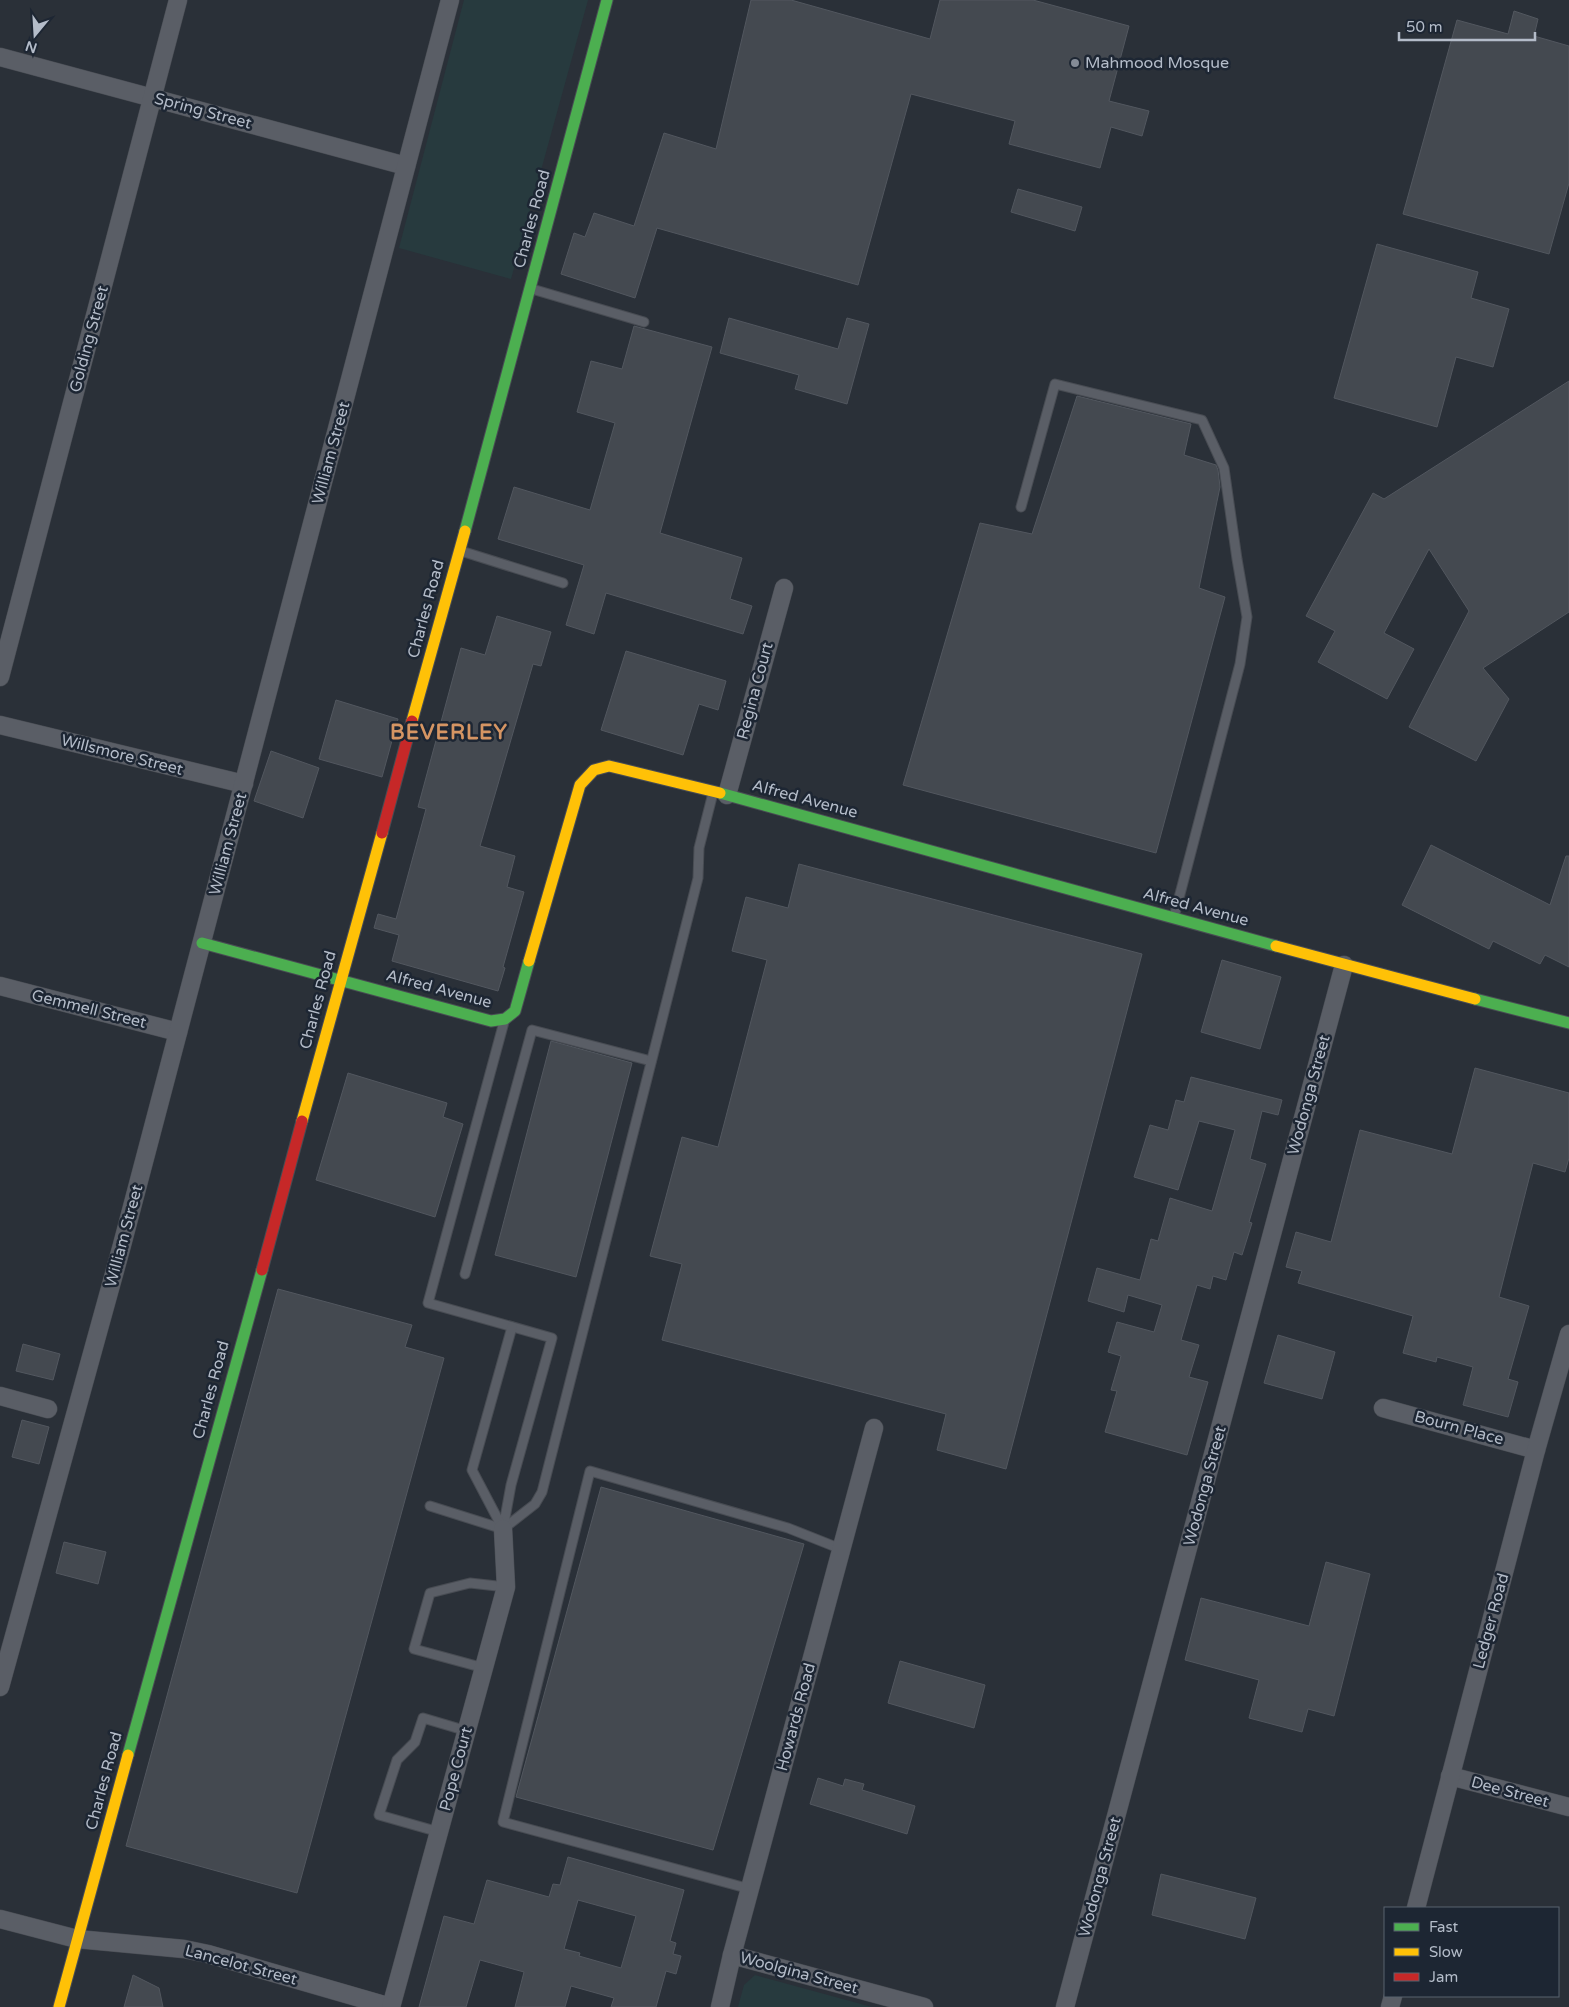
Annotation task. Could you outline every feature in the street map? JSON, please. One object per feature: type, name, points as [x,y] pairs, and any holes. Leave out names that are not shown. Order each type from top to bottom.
[{"type":"street","name":"Golding Street","points":[[0,677],[178,0]]},
{"type":"street","name":"William Street","points":[[0,1688],[125,1235],[450,0]]},
{"type":"street","name":"Charles Road","points":[[58,2007],[531,288],[607,0]]},
{"type":"street","name":"Spring Street","points":[[0,56],[406,166]]},
{"type":"street","name":"Regina Court","points":[[720,793],[784,588]]},
{"type":"street","name":"Willsmore Street","points":[[0,725],[244,784]]},
{"type":"street","name":"Alfred Avenue","points":[[202,943],[491,1021],[505,1019],[515,1011],[580,785],[594,770],[609,766],[720,793],[1174,918],[1569,1023]]},
{"type":"street","name":"Wodonga Street","points":[[1065,2007],[1344,964]]},
{"type":"street","name":"Gemmell Street","points":[[0,986],[178,1032]]},
{"type":"street","name":"Ledger Road","points":[[1416,1907],[1536,1450],[1569,1334]]},
{"type":"street","points":[[0,1396],[48,1409]]},
{"type":"street","name":"Bourn Place","points":[[1383,1408],[1536,1450]]},
{"type":"street","name":"Howards Road","points":[[720,2007],[732,1955],[874,1428]]},
{"type":"street","name":"Pope Court","points":[[391,2007],[506,1587],[503,1530]]},
{"type":"street","name":"Dee Street","points":[[1450,1776],[1569,1807]]},
{"type":"street","name":"Lancelot Street","points":[[0,1919],[77,1939],[184,1949],[208,1954],[391,2007]]},
{"type":"street","name":"Woolgina Street","points":[[732,1955],[924,2007]]},
{"type":"lane","points":[[531,288],[644,322]]},
{"type":"lane","points":[[1021,507],[1055,384],[1202,420],[1224,468],[1247,617],[1240,664],[1174,918]]},
{"type":"lane","points":[[459,551],[563,583]]},
{"type":"lane","points":[[503,1530],[535,1504],[542,1492],[698,878],[698,848],[720,793]]},
{"type":"lane","points":[[503,1530],[511,1485],[552,1338],[428,1303],[505,1019]]},
{"type":"lane","points":[[465,1274],[532,1030],[651,1061]]},
{"type":"lane","points":[[503,1530],[472,1470],[512,1327]]},
{"type":"lane","points":[[750,1889],[502,1822],[590,1471],[788,1528],[841,1549]]},
{"type":"lane","points":[[430,1506],[503,1530]]},
{"type":"lane","points":[[484,1668],[414,1649],[430,1593],[470,1583],[506,1587]]},
{"type":"lane","points":[[439,1832],[379,1815],[397,1760],[415,1742],[423,1718],[467,1731]]},
{"type":"green space","points":[[464,0],[588,0],[511,279],[399,248]]},
{"type":"green space","points":[[755,1975],[872,2007],[738,2007],[744,1985]]},
{"type":"building","points":[[751,0],[791,0],[930,39],[940,0],[1033,0],[1129,26],[1109,101],[1149,111],[1142,136],[1111,127],[1100,168],[1009,144],[1015,121],[911,94],[858,285],[657,228],[635,298],[561,274],[574,233],[585,237],[594,213],[634,226],[664,133],[716,149]]},
{"type":"building","points":[[1514,11],[1538,19],[1534,36],[1569,46],[1569,183],[1549,254],[1403,214],[1457,20],[1508,34]]},
{"type":"building","points":[[1018,189],[1082,207],[1075,231],[1011,212]]},
{"type":"building","points":[[1377,244],[1478,272],[1471,298],[1509,309],[1493,367],[1456,357],[1437,427],[1334,398]]},
{"type":"building","points":[[729,318],[838,349],[847,318],[869,324],[847,404],[795,389],[799,375],[720,353]]},
{"type":"building","points":[[634,326],[712,347],[660,533],[742,558],[730,599],[752,606],[743,634],[606,593],[594,634],[566,625],[584,565],[498,539],[514,487],[590,510],[615,423],[577,412],[591,361],[622,369]]},
{"type":"building","points":[[1569,381],[1569,612],[1483,668],[1509,699],[1476,761],[1409,727],[1469,611],[1429,549],[1384,633],[1414,649],[1387,699],[1318,662],[1335,631],[1306,616],[1373,493],[1384,499]]},
{"type":"building","points":[[1077,396],[1191,424],[1184,455],[1216,465],[1218,470],[1220,487],[1199,588],[1225,597],[1156,853],[903,785],[980,523],[1032,534]]},
{"type":"building","points":[[497,616],[551,632],[541,666],[533,664],[480,846],[515,856],[507,887],[524,892],[498,991],[392,961],[399,935],[374,928],[378,914],[396,919],[426,809],[418,807],[461,648],[485,655]]},
{"type":"building","points":[[626,651],[726,681],[718,710],[699,704],[683,755],[601,730]]},
{"type":"building","points":[[336,700],[398,719],[382,777],[319,759]]},
{"type":"building","points":[[271,751],[319,768],[303,818],[254,801]]},
{"type":"building","points":[[1431,845],[1550,905],[1566,856],[1569,856],[1569,967],[1545,955],[1540,964],[1493,941],[1489,949],[1402,905]]},
{"type":"building","points":[[799,864],[1142,954],[1006,1469],[937,1450],[946,1414],[662,1340],[682,1264],[650,1256],[682,1137],[718,1147],[767,960],[732,951],[746,897],[788,908]]},
{"type":"building","points":[[1222,960],[1281,977],[1260,1049],[1201,1032]]},
{"type":"building","points":[[551,1041],[632,1063],[576,1277],[495,1255]]},
{"type":"building","points":[[1475,1068],[1569,1093],[1569,1158],[1565,1172],[1533,1163],[1499,1297],[1529,1306],[1508,1379],[1518,1382],[1508,1417],[1463,1405],[1473,1367],[1437,1357],[1436,1362],[1403,1353],[1413,1316],[1298,1283],[1302,1271],[1286,1267],[1296,1232],[1331,1242],[1360,1130],[1452,1154]]},
{"type":"building","points":[[348,1073],[447,1103],[443,1117],[463,1124],[435,1217],[316,1180]]},
{"type":"building","points":[[1191,1077],[1282,1100],[1278,1115],[1262,1111],[1250,1159],[1266,1164],[1249,1222],[1252,1223],[1242,1255],[1234,1252],[1226,1280],[1213,1276],[1210,1289],[1197,1285],[1181,1340],[1199,1345],[1189,1377],[1208,1382],[1187,1455],[1105,1432],[1117,1391],[1111,1390],[1121,1356],[1108,1352],[1117,1322],[1154,1332],[1162,1305],[1128,1295],[1124,1312],[1088,1301],[1097,1268],[1140,1280],[1151,1239],[1158,1241],[1170,1198],[1212,1211],[1235,1130],[1199,1121],[1178,1190],[1134,1177],[1150,1125],[1168,1130],[1176,1100],[1184,1102]]},
{"type":"building","points":[[278,1289],[412,1325],[405,1347],[444,1358],[297,1893],[126,1846]]},
{"type":"building","points":[[1278,1335],[1335,1352],[1322,1399],[1264,1383]]},
{"type":"building","points":[[23,1344],[60,1354],[53,1380],[16,1371]]},
{"type":"building","points":[[22,1420],[49,1427],[39,1464],[12,1457]]},
{"type":"building","points":[[601,1487],[804,1544],[713,1850],[516,1797]]},
{"type":"building","points":[[64,1542],[106,1552],[98,1584],[56,1573]]},
{"type":"building","points":[[1326,1562],[1370,1574],[1334,1716],[1308,1709],[1302,1732],[1249,1718],[1259,1680],[1185,1660],[1201,1598],[1309,1626]]},
{"type":"building","points":[[900,1661],[985,1685],[974,1728],[888,1703]]},
{"type":"building","points":[[818,1778],[843,1786],[845,1779],[864,1784],[862,1790],[915,1806],[907,1834],[810,1804]]},
{"type":"building","points":[[568,1857],[684,1890],[670,1941],[676,1943],[673,1954],[681,1956],[676,1974],[666,1971],[656,2007],[611,2007],[614,1998],[571,1986],[565,2007],[515,2007],[524,1972],[480,1960],[466,2007],[419,2007],[444,1916],[474,1924],[487,1880],[549,1897],[553,1884],[560,1885]],"holes":[[[578,1900],[636,1916],[621,1968],[579,1956],[580,1953],[564,1949]]]},
{"type":"building","points":[[1161,1874],[1256,1898],[1245,1939],[1152,1915]]},
{"type":"building","points":[[133,1975],[159,1988],[163,2007],[124,2007]]},
{"type":"traffic: fast","points":[[465,531],[607,0]]},
{"type":"traffic: fast","points":[[720,793],[1276,946]]},
{"type":"traffic: fast","points":[[202,943],[491,1021],[505,1019],[515,1011],[529,961]]},
{"type":"traffic: fast","points":[[1475,999],[1569,1023]]},
{"type":"traffic: fast","points":[[128,1755],[262,1270]]},
{"type":"traffic: slow","points":[[412,721],[465,531]]},
{"type":"traffic: slow","points":[[529,961],[580,785],[594,770],[609,766],[720,793]]},
{"type":"traffic: slow","points":[[302,1121],[382,833]]},
{"type":"traffic: slow","points":[[1276,946],[1475,999]]},
{"type":"traffic: slow","points":[[59,2007],[128,1755]]},
{"type":"traffic: jam","points":[[382,833],[412,721]]},
{"type":"traffic: jam","points":[[262,1270],[302,1121]]},
{"type":"place","name":"Mahmood Mosque","points":[[1075,63]]},
{"type":"district","name":"BEVERLEY","points":[[449,732]]}]
